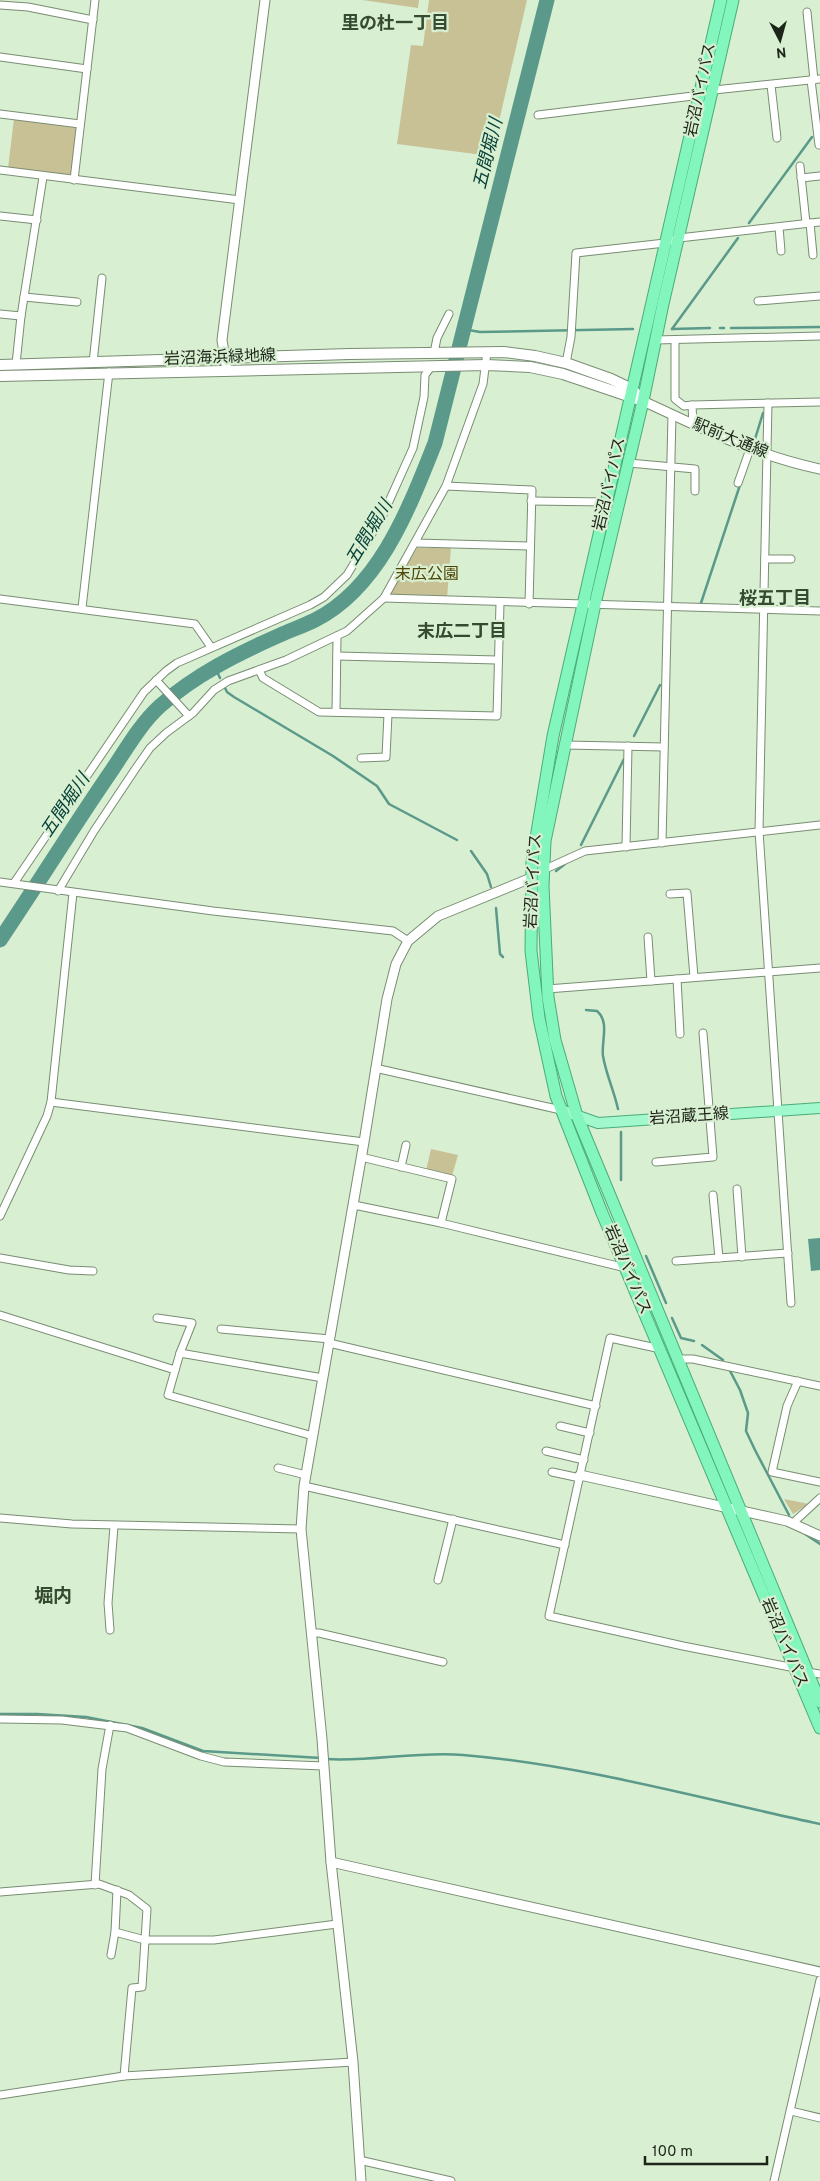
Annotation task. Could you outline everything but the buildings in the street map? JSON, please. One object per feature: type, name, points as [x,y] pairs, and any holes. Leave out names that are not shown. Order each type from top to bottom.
[{"type":"highway","name":"岩沼バイパス","points":[[721,0],[546,773],[534,845],[531,878],[531,951],[536,1000],[544,1046],[561,1110],[696,1433],[724,1506],[820,1728]]},
{"type":"highway","name":"岩沼バイパス","points":[[733,0],[629,463],[595,604],[549,820],[543,870],[544,942],[547,989],[555,1040],[577,1116],[676,1359],[820,1702]]},
{"type":"main road","name":"岩沼海浜緑地線","points":[[0,364],[483,352]]},
{"type":"main road","points":[[483,352],[535,356],[566,363],[611,379],[643,400]]},
{"type":"main road","name":"岩沼海浜緑地線","points":[[0,376],[481,365]]},
{"type":"main road","points":[[481,365],[530,367],[631,393]]},
{"type":"main road","name":"岩沼蔵王線","points":[[561,1110],[598,1123],[820,1108]]},
{"type":"street","points":[[74,180],[96,0]]},
{"type":"street","points":[[226,370],[222,340],[265,0]]},
{"type":"street","points":[[0,5],[28,7],[93,20]]},
{"type":"street","points":[[806,12],[815,80],[819,145]]},
{"type":"street","points":[[0,57],[87,69]]},
{"type":"street","points":[[714,90],[771,86],[815,80]]},
{"type":"street","points":[[771,86],[778,138]]},
{"type":"street","points":[[538,115],[700,95]]},
{"type":"street","points":[[0,114],[80,124]]},
{"type":"street","points":[[800,166],[813,255]]},
{"type":"street","points":[[0,170],[43,177],[240,200]]},
{"type":"street","points":[[801,178],[820,176]]},
{"type":"street","points":[[16,364],[21,316],[43,177]]},
{"type":"street","points":[[0,216],[37,220]]},
{"type":"street","points":[[566,363],[571,337],[576,253],[665,243],[679,238],[820,222]]},
{"type":"street","points":[[779,227],[782,251]]},
{"type":"street","points":[[93,363],[102,278]]},
{"type":"street","points":[[758,301],[820,296]]},
{"type":"street","points":[[24,297],[77,302]]},
{"type":"street","points":[[0,314],[21,316]]},
{"type":"street","points":[[437,353],[437,338],[449,314]]},
{"type":"street","points":[[656,340],[820,336]]},
{"type":"street","points":[[675,340],[675,398],[684,406],[820,402]]},
{"type":"street","points":[[57,890],[150,748],[187,714],[214,690],[228,681],[286,660],[337,636],[361,620],[384,598],[446,486],[483,384],[481,365],[483,352]]},
{"type":"street","points":[[17,884],[144,692],[177,663],[211,647],[245,635],[310,605],[324,597],[347,575],[382,517],[413,448],[424,397],[426,375],[435,366]]},
{"type":"street","points":[[82,608],[110,372]]},
{"type":"street","name":"駅前大通線","points":[[643,400],[693,425],[750,449],[820,469]]},
{"type":"street","points":[[768,403],[759,832],[791,1303]]},
{"type":"street","points":[[692,405],[693,425]]},
{"type":"street","points":[[662,843],[672,415]]},
{"type":"street","points":[[738,483],[750,449]]},
{"type":"street","points":[[629,463],[695,469],[695,491]]},
{"type":"street","points":[[446,486],[532,490],[529,604]]},
{"type":"street","points":[[532,501],[607,502]]},
{"type":"street","points":[[416,543],[530,546]]},
{"type":"street","points":[[765,558],[791,559]]},
{"type":"street","points":[[384,598],[820,612]]},
{"type":"street","points":[[0,599],[82,608],[195,624],[211,647]]},
{"type":"street","points":[[259,670],[263,678],[319,712],[497,716],[500,603]]},
{"type":"street","points":[[336,712],[337,636]]},
{"type":"street","points":[[337,656],[497,660]]},
{"type":"street","points":[[157,681],[187,714]]},
{"type":"street","points":[[361,758],[386,757],[388,714]]},
{"type":"street","points":[[565,745],[664,747]]},
{"type":"street","points":[[626,847],[628,746]]},
{"type":"street","points":[[361,2181],[353,2062],[337,1924],[312,1633],[301,1529],[304,1486],[354,1205],[386,999],[396,964],[408,941],[438,916],[531,878],[543,870],[586,852],[820,825]]},
{"type":"street","points":[[0,882],[73,893],[393,931],[408,941]]},
{"type":"street","points":[[0,1216],[47,1116],[51,1102],[73,893]]},
{"type":"street","points":[[670,894],[687,893],[694,977]]},
{"type":"street","points":[[648,937],[651,980]]},
{"type":"street","points":[[547,989],[820,968]]},
{"type":"street","points":[[677,978],[680,1034]]},
{"type":"street","points":[[656,1162],[713,1157],[703,1033]]},
{"type":"street","points":[[375,1068],[561,1110]]},
{"type":"street","points":[[51,1102],[364,1142]]},
{"type":"street","points":[[401,1167],[406,1145]]},
{"type":"street","points":[[362,1157],[452,1179],[441,1224]]},
{"type":"street","points":[[737,1189],[742,1256]]},
{"type":"street","points":[[713,1195],[719,1258]]},
{"type":"street","points":[[354,1205],[626,1268]]},
{"type":"street","points":[[676,1261],[788,1253]]},
{"type":"street","points":[[0,1258],[69,1270],[94,1271]]},
{"type":"street","points":[[0,1315],[175,1370]]},
{"type":"street","points":[[157,1318],[192,1323],[180,1353],[168,1395],[313,1436]]},
{"type":"street","points":[[221,1329],[330,1341],[596,1406]]},
{"type":"street","points":[[661,1349],[610,1338],[549,1616],[683,1646],[795,1668]]},
{"type":"street","points":[[180,1353],[323,1378]]},
{"type":"street","points":[[676,1359],[693,1359],[820,1386]]},
{"type":"street","points":[[798,1381],[787,1406],[772,1472],[820,1482]]},
{"type":"street","points":[[560,1426],[590,1433]]},
{"type":"street","points":[[546,1451],[584,1460]]},
{"type":"street","points":[[278,1468],[306,1475]]},
{"type":"street","points":[[552,1472],[580,1476],[741,1510],[793,1523],[820,1536]]},
{"type":"street","points":[[304,1486],[565,1545]]},
{"type":"street","points":[[793,1523],[820,1498]]},
{"type":"street","points":[[0,1518],[114,1526],[301,1529]]},
{"type":"street","points":[[438,1580],[452,1519]]},
{"type":"street","points":[[110,1630],[108,1603],[114,1526]]},
{"type":"street","points":[[312,1633],[319,1633],[443,1662]]},
{"type":"street","points":[[807,1672],[820,1674]]},
{"type":"street","points":[[0,1719],[62,1720],[127,1728],[201,1756],[224,1762],[323,1762]]},
{"type":"street","points":[[95,1884],[102,1769],[110,1726]]},
{"type":"street","points":[[331,1862],[820,1972]]},
{"type":"street","points":[[0,1892],[95,1884],[117,1890],[148,1909],[142,1987],[132,1988],[124,2076]]},
{"type":"street","points":[[111,1955],[115,1932],[117,1890]]},
{"type":"street","points":[[115,1932],[146,1940],[214,1940],[337,1924]]},
{"type":"street","points":[[774,2181],[820,1980]]},
{"type":"street","points":[[0,2095],[124,2076],[353,2062]]},
{"type":"street","points":[[791,2111],[820,2118]]},
{"type":"street","points":[[359,2160],[451,2181]]},
{"type":"green space","points":[[362,0],[419,0],[418,8]]},
{"type":"green space","points":[[429,0],[527,0],[491,156],[397,144],[411,45],[423,46]]},
{"type":"green space","points":[[14,119],[77,128],[71,176],[8,168]]},
{"type":"green space","name":"末広公園","points":[[417,548],[451,548],[447,598],[389,596]]},
{"type":"green space","points":[[431,1149],[458,1155],[452,1176],[426,1171]]},
{"type":"green space","points":[[784,1499],[809,1504],[793,1514]]},
{"type":"water","points":[[820,1238],[820,1270],[811,1271],[808,1239]]},
{"type":"waterway","name":"五間堀川","points":[[0,940],[132,740],[152,714],[187,684],[217,666],[264,642],[315,620],[338,606],[358,588],[390,544],[403,519],[435,443],[547,0]]},
{"type":"waterway","points":[[749,223],[812,137]]},
{"type":"waterway","points":[[672,329],[738,238]]},
{"type":"waterway","points":[[731,328],[820,327]]},
{"type":"waterway","points":[[672,329],[710,328]]},
{"type":"waterway","points":[[463,329],[480,332],[633,329]]},
{"type":"waterway","points":[[755,439],[763,413]]},
{"type":"waterway","points":[[701,603],[740,485]]},
{"type":"waterway","points":[[215,667],[220,678]]},
{"type":"waterway","points":[[634,736],[660,685]]},
{"type":"waterway","points":[[224,686],[227,692],[234,697],[333,756],[377,786],[389,804],[457,840]]},
{"type":"waterway","points":[[581,845],[624,759]]},
{"type":"waterway","points":[[471,851],[487,874],[491,887]]},
{"type":"waterway","points":[[556,871],[565,864]]},
{"type":"waterway","points":[[496,908],[500,954],[503,957]]},
{"type":"waterway","points":[[586,1010],[597,1011],[603,1021],[603,1056],[618,1109]]},
{"type":"waterway","points":[[621,1132],[621,1180]]},
{"type":"waterway","points":[[646,1256],[666,1303]]},
{"type":"waterway","points":[[672,1318],[681,1338],[694,1341]]},
{"type":"waterway","points":[[702,1345],[723,1360]]},
{"type":"waterway","points":[[729,1369],[740,1390],[748,1413],[746,1431],[789,1515]]},
{"type":"waterway","points":[[805,1534],[820,1544]]},
{"type":"waterway","points":[[0,1714],[86,1717],[142,1728],[203,1751],[321,1758]]},
{"type":"waterway","points":[[326,1759],[343,1760],[446,1754],[508,1760],[553,1766],[642,1784],[820,1824]]},
{"type":"district","name":"里の杜一丁目","points":[[395,24]]},
{"type":"district","name":"桜五丁目","points":[[775,599]]},
{"type":"district","name":"末広二丁目","points":[[462,632]]},
{"type":"district","name":"堀内","points":[[53,1597]]}]
